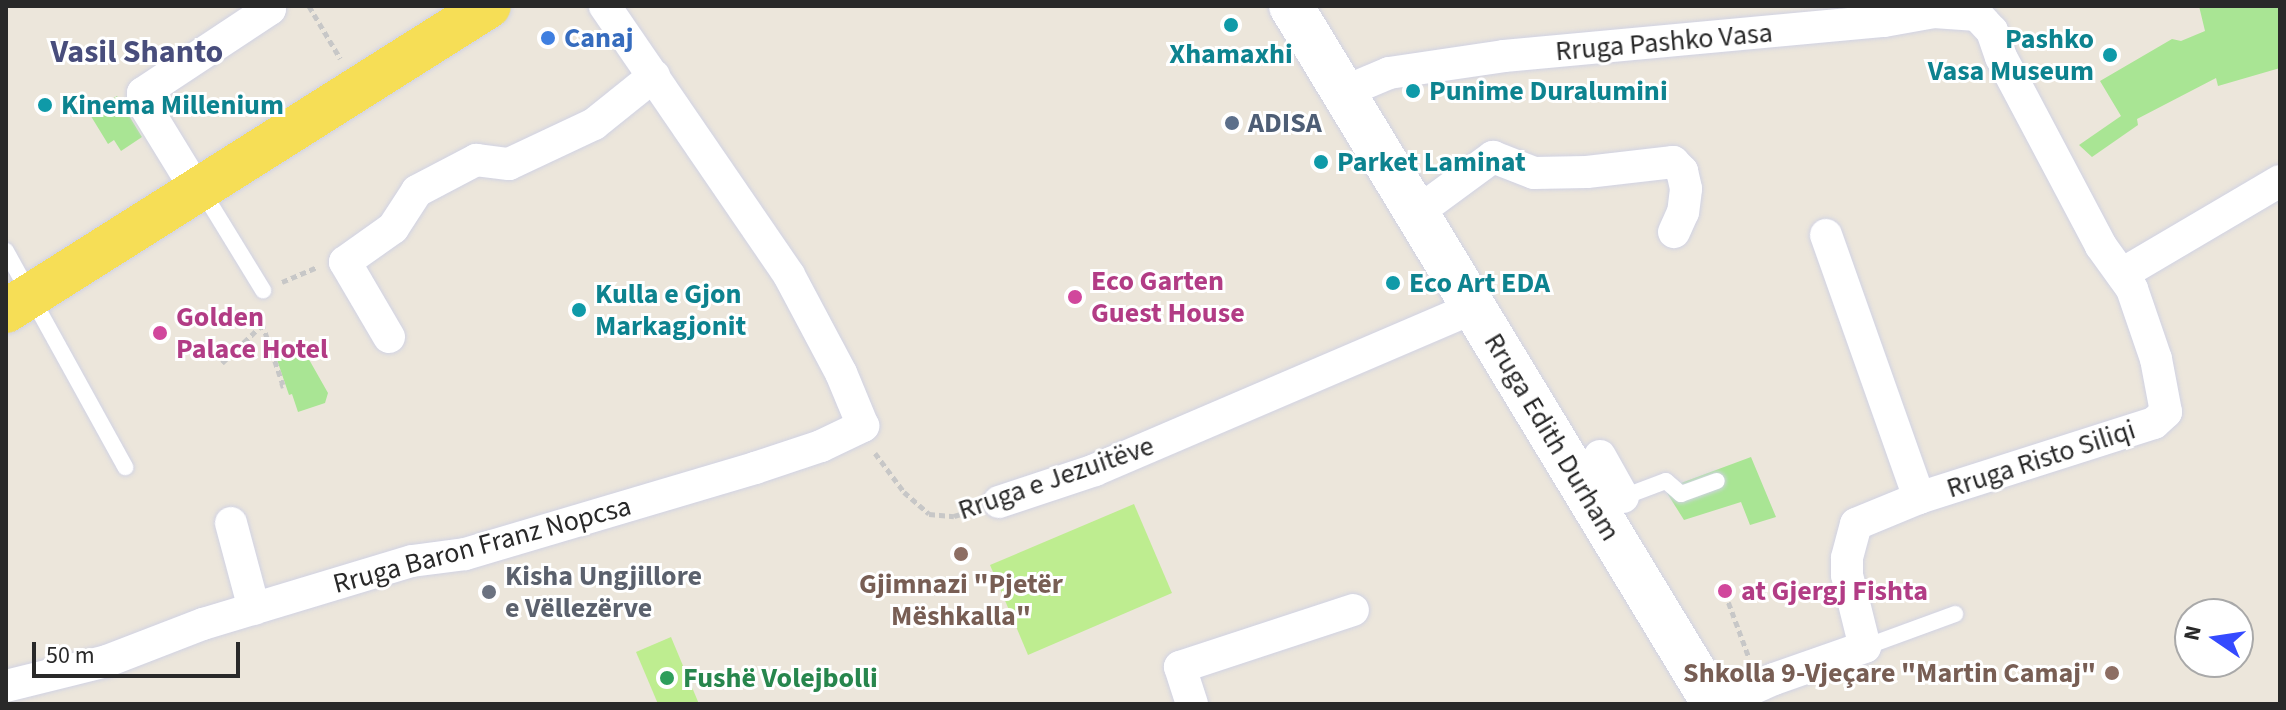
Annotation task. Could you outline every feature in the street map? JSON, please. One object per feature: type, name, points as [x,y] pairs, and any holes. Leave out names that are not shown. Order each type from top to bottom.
[{"type":"main road","points":[[19,303],[489,6]]},
{"type":"main road","name":"Rruga Edith Durham","points":[[1291,6],[1473,308],[1609,503],[1716,704]]},
{"type":"street","points":[[605,6],[789,275],[841,373],[863,426]]},
{"type":"street","points":[[198,189],[143,103],[143,93],[272,7]]},
{"type":"street","name":"Rruga Pashko Vasa","points":[[1344,92],[1389,73],[1504,56],[1884,14],[1962,11],[1984,19],[2101,246],[2122,274]]},
{"type":"street","points":[[389,337],[345,262],[393,228],[417,191],[476,160],[509,164],[594,124],[654,76]]},
{"type":"street","points":[[1415,214],[1493,157],[1505,158],[1514,167],[1534,173],[1587,172],[1673,162],[1682,171],[1686,189],[1683,212],[1674,232]]},
{"type":"street","points":[[2122,274],[2280,181]]},
{"type":"street","name":"Rruga Risto Siliqi","points":[[1826,235],[1919,498]]},
{"type":"street","name":"Rruga Risto Siliqi","points":[[1865,647],[1847,575],[1851,538],[1856,524],[1919,498],[2154,423],[2166,412],[2166,398],[2141,309],[2122,274]]},
{"type":"street","name":"Rruga e Jezuitëve","points":[[999,502],[1095,470],[1473,308]]},
{"type":"street","name":"Rruga Baron Franz Nopcsa","points":[[6,686],[107,661],[254,609],[412,561],[465,554],[685,489],[821,446],[863,426]]},
{"type":"street","points":[[1600,456],[1609,503]]},
{"type":"street","points":[[231,523],[254,609]]},
{"type":"street","points":[[1192,704],[1180,667],[1353,610]]},
{"type":"street","points":[[1716,704],[1865,647]]},
{"type":"lane","points":[[198,189],[263,290]]},
{"type":"lane","points":[[6,251],[19,303],[125,467]]},
{"type":"lane","points":[[1609,503],[1666,481],[1681,494],[1717,481]]},
{"type":"lane","points":[[1865,647],[1955,614]]},
{"type":"path","points":[[309,6],[341,59]]},
{"type":"path","points":[[263,290],[323,264],[345,262]]},
{"type":"path","points":[[260,313],[283,385],[280,386]]},
{"type":"path","points":[[222,363],[262,323]]},
{"type":"path","name":"Rruga e Jezuitëve","points":[[863,426],[877,459],[904,492],[929,514],[954,516],[999,502]]},
{"type":"path","points":[[1725,593],[1759,685]]},
{"type":"green space","points":[[2199,6],[2280,6],[2280,68],[2218,86],[2216,78],[2137,119],[2138,125],[2092,157],[2079,145],[2121,116],[2100,81],[2172,39],[2181,41],[2205,31]]},
{"type":"green space","points":[[117,96],[142,137],[121,151],[114,140],[108,144],[89,113]]},
{"type":"green space","points":[[298,340],[328,393],[325,403],[298,412],[274,351]]},
{"type":"green space","points":[[1751,457],[1776,517],[1750,525],[1741,502],[1684,520],[1667,493],[1681,483]]},
{"type":"green space","points":[[1134,504],[1172,593],[1028,655],[990,565]]},
{"type":"green space","name":"Fushë Volejbolli","points":[[671,637],[699,704],[658,704],[636,652]]},
{"type":"place","name":"Xhamaxhi","points":[[1231,25]]},
{"type":"place","name":"Canaj","points":[[548,38]]},
{"type":"place","name":"Pashko Vasa Museum","points":[[2110,55]]},
{"type":"place","name":"Punime Duralumini","points":[[1413,91]]},
{"type":"place","name":"Kinema Millenium","points":[[45,105]]},
{"type":"place","name":"ADISA","points":[[1232,123]]},
{"type":"place","name":"Parket Laminat","points":[[1321,162]]},
{"type":"place","name":"Eco Art EDA","points":[[1393,283]]},
{"type":"place","name":"Eco Garten Guest House","points":[[1075,297]]},
{"type":"place","name":"Kulla e Gjon Markagjonit","points":[[579,310]]},
{"type":"place","name":"Golden Palace Hotel","points":[[160,333]]},
{"type":"place","name":"Gjimnazi \"Pjetër Mëshkalla\"","points":[[961,554]]},
{"type":"place","name":"at Gjergj Fishta","points":[[1725,591]]},
{"type":"place","name":"Kisha Ungjillore e Vëllezërve","points":[[489,592]]},
{"type":"place","name":"Shkolla 9-Vjeçare \"Martin Camaj\"","points":[[2112,673]]},
{"type":"place","name":"Fushë Volejbolli","points":[[667,678]]},
{"type":"district","name":"Vasil Shanto","points":[[137,52]]}]
